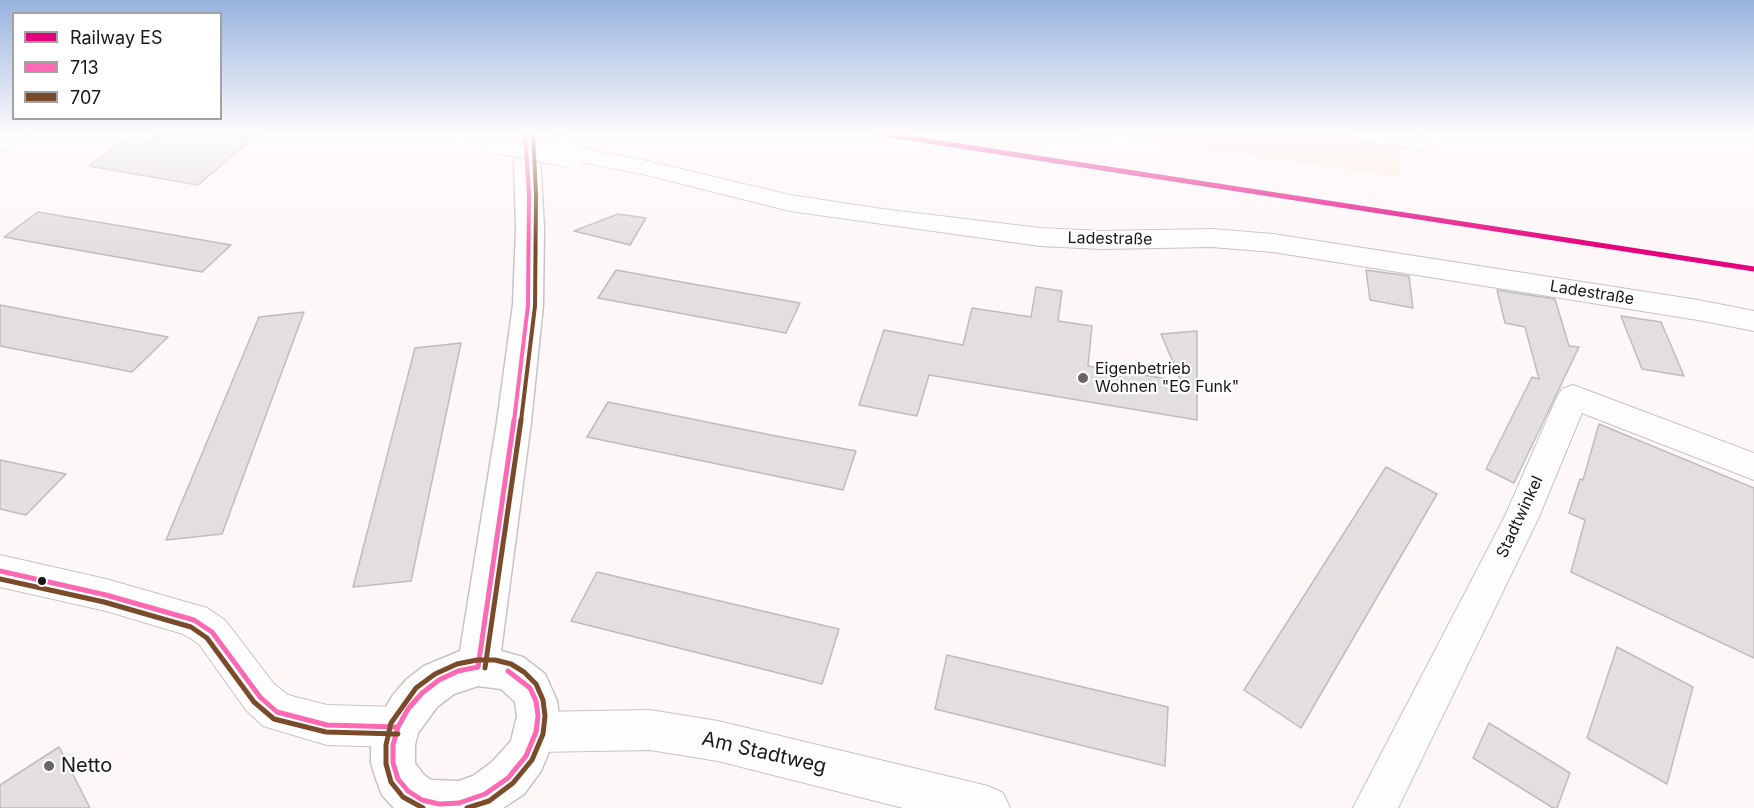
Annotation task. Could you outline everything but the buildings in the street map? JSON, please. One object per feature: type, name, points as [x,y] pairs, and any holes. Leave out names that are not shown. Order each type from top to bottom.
[{"type":"street","points":[[478,667],[514,422],[528,305],[530,228],[518,171]]},
{"type":"street","name":"Ladestraße","points":[[658,171],[790,203],[882,218],[1040,237],[1101,240],[1212,238],[1273,243],[1698,310],[1754,321]]},
{"type":"street","name":"Stadtwinkel","points":[[1375,808],[1521,519],[1573,397],[1754,467]]},
{"type":"street","points":[[0,571],[84,589],[194,621],[212,632],[260,697],[277,712],[327,724],[398,727]]},
{"type":"street","points":[[478,667],[508,670],[530,688],[536,701],[538,716],[536,732],[526,756],[508,777],[485,794],[459,806],[422,800],[398,779],[393,763],[393,746],[398,727],[408,709],[422,693],[439,680],[458,671],[478,667]]},
{"type":"street","name":"Am Stadtweg","points":[[536,732],[650,730],[707,740],[988,808]]},
{"type":"shaded area","points":[[1355,171],[1400,171],[1400,177]]},
{"type":"rail line","name":"ES","points":[[1119,171],[1754,269]]},
{"type":"transit line","name":"713","points":[[478,667],[514,422],[528,305],[527,171]]},
{"type":"transit line","name":"707","points":[[485,668],[521,423],[535,306],[535,171]]},
{"type":"transit line","name":"713","points":[[0,571],[106,595],[194,620],[212,632],[260,697],[277,712],[327,725],[398,727]]},
{"type":"transit line","name":"707","points":[[0,579],[104,602],[191,627],[207,638],[254,702],[274,719],[326,732],[398,734]]},
{"type":"transit line","name":"707","points":[[423,808],[403,797],[391,782],[386,764],[386,745],[391,723],[416,688],[435,674],[457,664],[477,660],[495,660],[511,664],[524,672],[536,684],[543,700],[545,716],[543,734],[532,760],[513,783],[489,801],[467,808]]},
{"type":"transit line","name":"713","points":[[478,667],[458,671],[439,680],[422,693],[408,709],[398,727],[393,745],[393,763],[398,779],[408,791],[422,800],[439,804],[459,803],[485,794],[508,778],[526,756],[536,732],[538,716],[536,701],[530,688],[508,671]]},
{"type":"place","name":"Eigenbetrieb Wohnen \"EG Funk\"","points":[[1083,378]]},
{"type":"place","name":"Netto","points":[[49,766]]}]
